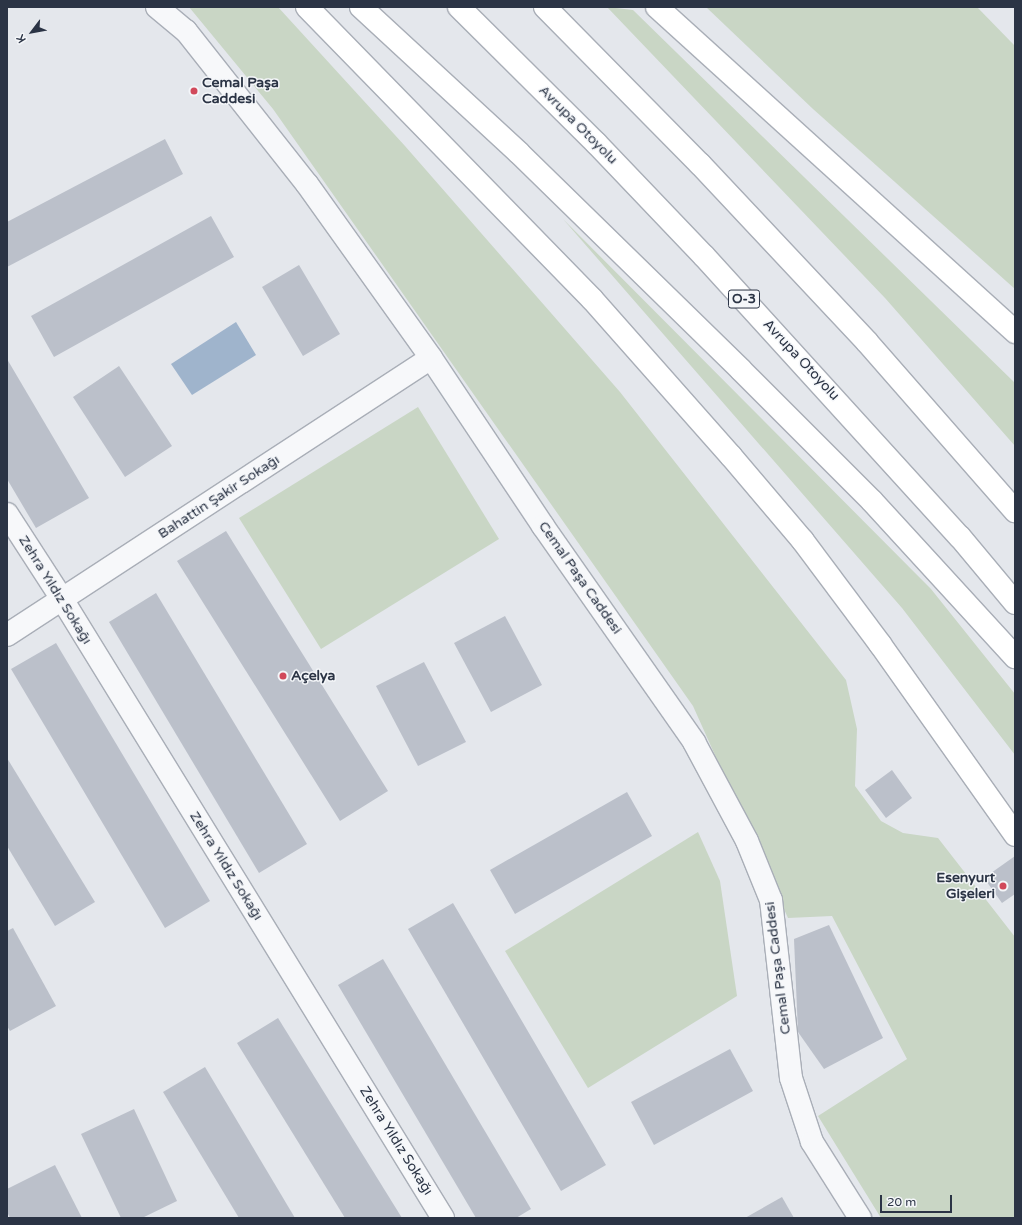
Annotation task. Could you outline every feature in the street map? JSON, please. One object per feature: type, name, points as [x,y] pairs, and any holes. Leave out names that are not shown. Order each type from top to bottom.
[{"type":"highway","points":[[307,7],[592,299],[731,456],[803,541],[880,644],[1015,835]]},
{"type":"highway","points":[[361,7],[519,153],[741,370],[872,501],[1015,657]]},
{"type":"highway","name":"Avrupa Otoyolu","points":[[459,7],[596,142],[725,279],[950,525],[1015,603]]},
{"type":"highway","points":[[545,7],[700,164],[867,342],[1015,511]]},
{"type":"highway","points":[[657,7],[1015,332]]},
{"type":"street","name":"Cemal Paşa Caddesi","points":[[157,7],[186,31],[307,184],[431,358],[543,526],[694,742],[747,841],[771,900],[791,1078],[812,1142],[860,1218]]},
{"type":"street","name":"Bahattin Şakir Sokağı","points":[[7,636],[431,358]]},
{"type":"street","name":"Zehra Yıldız Sokağı","points":[[7,514],[62,599],[443,1218]]},
{"type":"green space","points":[[189,7],[278,7],[405,146],[620,392],[846,680],[857,729],[855,786],[881,821],[903,833],[938,838],[1015,937],[1015,1218],[881,1218],[818,1116],[907,1059],[832,916],[788,918],[693,706],[273,109]]},
{"type":"green space","points":[[607,7],[633,10],[1015,383],[1015,446],[885,298]]},
{"type":"green space","points":[[706,7],[977,7],[1015,46],[1015,289],[813,109]]},
{"type":"green space","points":[[563,219],[931,589],[1015,694],[1015,755],[902,608]]},
{"type":"green space","points":[[418,407],[499,539],[321,649],[239,518]]},
{"type":"green space","points":[[698,832],[720,881],[737,996],[588,1088],[505,951]]},
{"type":"water","points":[[236,322],[256,355],[192,395],[171,364]]},
{"type":"building","points":[[165,139],[183,174],[7,267],[7,222]]},
{"type":"building","points":[[211,216],[234,257],[54,357],[31,316]]},
{"type":"building","points":[[299,265],[340,334],[303,356],[262,287]]},
{"type":"building","points":[[7,359],[89,498],[36,528],[7,479]]},
{"type":"building","points":[[119,366],[172,446],[125,477],[73,397]]},
{"type":"building","name":"Açelya","points":[[226,531],[388,791],[340,821],[177,561]]},
{"type":"building","points":[[156,593],[307,844],[259,873],[109,622]]},
{"type":"building","points":[[505,616],[542,685],[491,712],[454,643]]},
{"type":"building","points":[[56,643],[210,901],[165,928],[11,669]]},
{"type":"building","name":"Açelya","points":[[424,662],[466,742],[418,766],[376,686]]},
{"type":"building","points":[[7,758],[95,902],[55,926],[7,846]]},
{"type":"building","points":[[892,770],[912,798],[886,818],[865,790]]},
{"type":"building","points":[[627,792],[652,836],[515,914],[490,870]]},
{"type":"building","name":"Esenyurt Gişeleri","points":[[1015,856],[1015,894],[1002,903],[984,878]]},
{"type":"building","points":[[453,903],[606,1165],[561,1191],[408,929]]},
{"type":"building","points":[[829,925],[883,1038],[824,1069],[798,1032],[794,939]]},
{"type":"building","points":[[13,928],[56,1006],[10,1031],[7,1026],[7,931]]},
{"type":"building","points":[[383,959],[531,1209],[516,1218],[476,1218],[338,985]]},
{"type":"building","points":[[278,1018],[402,1218],[345,1218],[237,1043]]},
{"type":"building","points":[[730,1049],[753,1091],[654,1145],[631,1102]]},
{"type":"building","points":[[205,1067],[295,1218],[239,1218],[163,1092]]},
{"type":"building","points":[[134,1109],[177,1201],[142,1218],[121,1218],[81,1134]]},
{"type":"building","points":[[55,1165],[82,1218],[10,1218],[7,1212],[7,1189]]},
{"type":"building","points":[[782,1197],[794,1218],[745,1218]]},
{"type":"place","name":"Cemal Paşa Caddesi","points":[[194,91]]},
{"type":"place","name":"Açelya","points":[[283,676]]},
{"type":"place","name":"Esenyurt Gişeleri","points":[[1003,886]]}]
